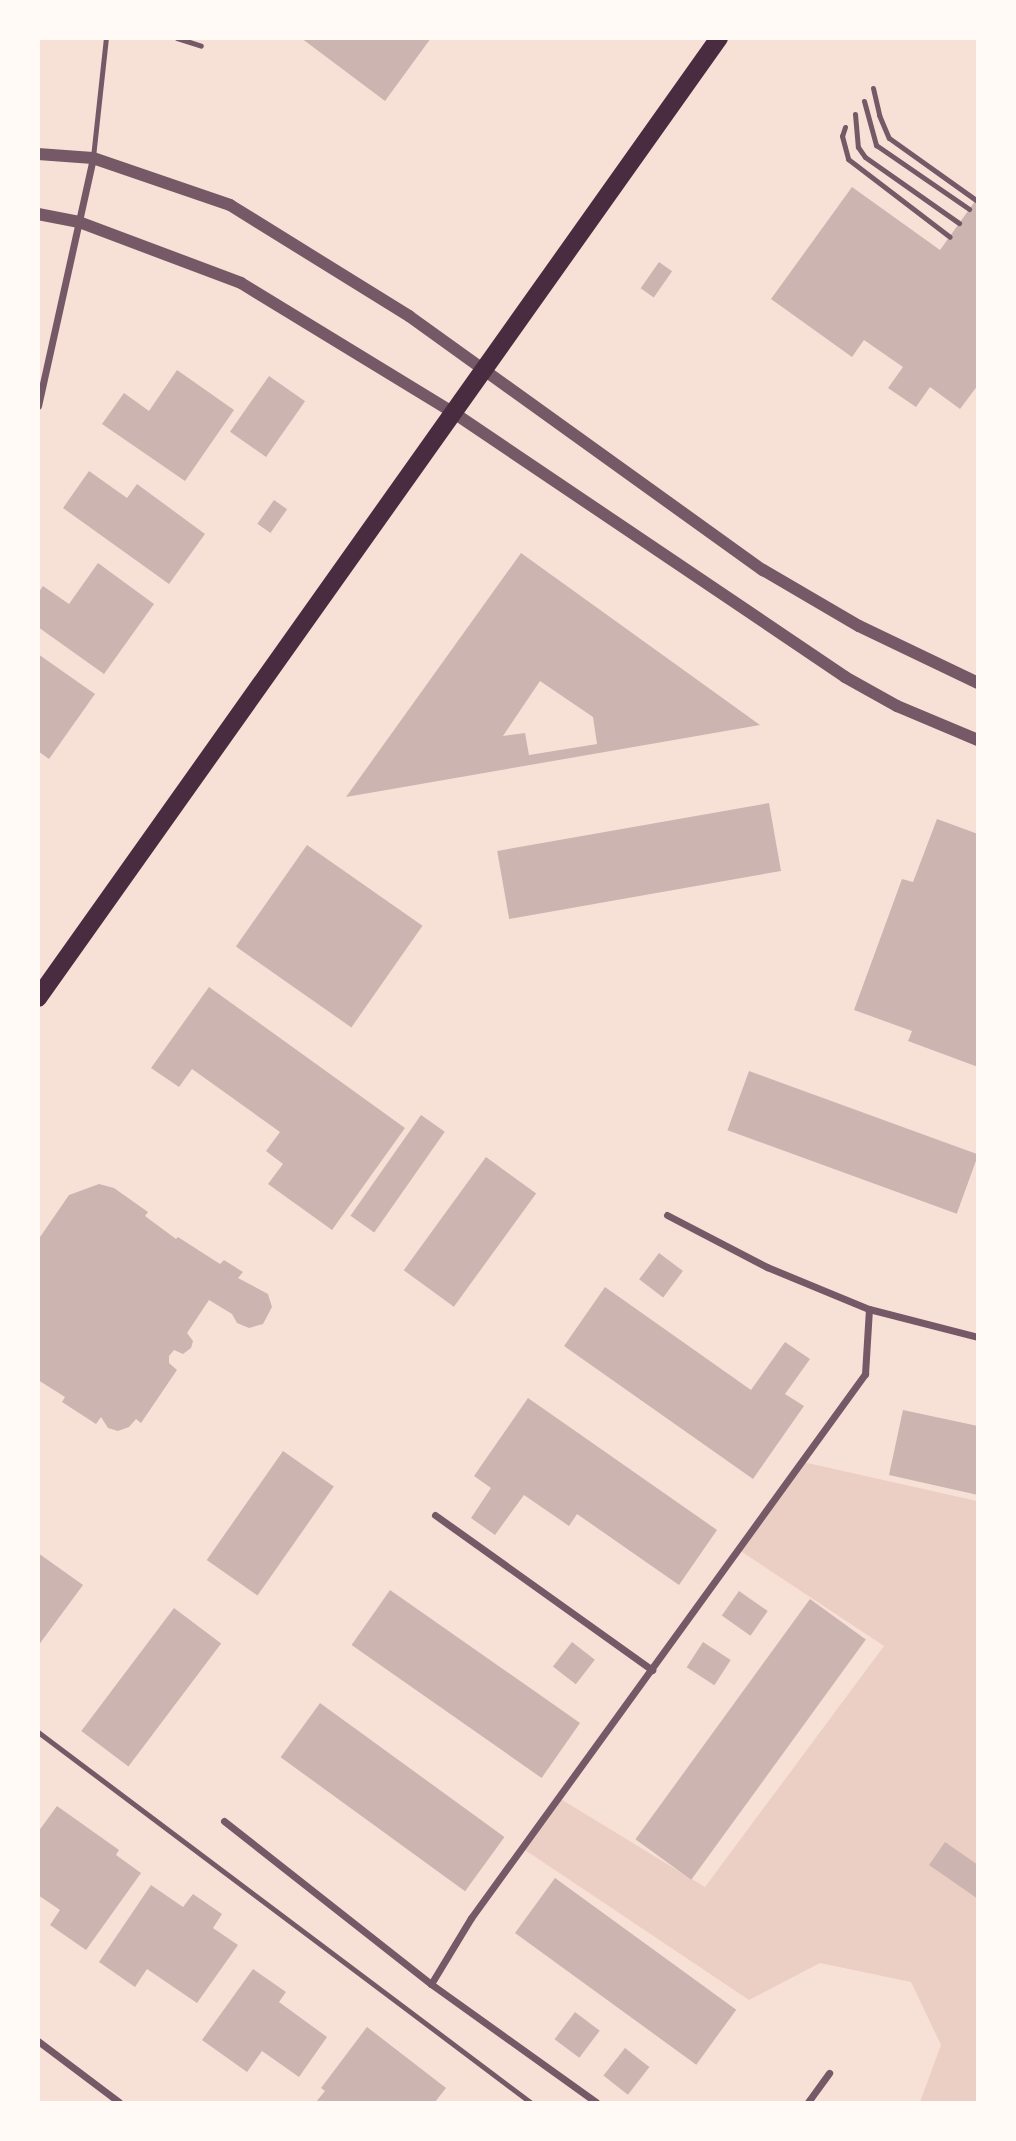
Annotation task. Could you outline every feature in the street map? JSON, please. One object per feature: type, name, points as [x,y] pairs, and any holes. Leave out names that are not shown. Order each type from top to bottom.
[{"type":"main road","points":[[38,998],[719,38]]},
{"type":"street","points":[[38,154],[93,158],[230,205],[388,301],[775,578],[859,626],[978,683]]},
{"type":"street","points":[[38,406],[93,158]]},
{"type":"street","points":[[38,214],[79,222],[241,283],[454,414],[834,670],[897,706],[978,740]]},
{"type":"street","points":[[667,1215],[767,1267],[870,1309],[978,1337]]},
{"type":"street","points":[[431,1983],[471,1917],[865,1374],[870,1309]]},
{"type":"street","points":[[435,1515],[652,1670]]},
{"type":"street","points":[[224,1821],[431,1983],[596,2102]]},
{"type":"street","points":[[38,2040],[119,2102]]},
{"type":"street","points":[[808,2102],[829,2073]]},
{"type":"lane","points":[[93,158],[106,38]]},
{"type":"lane","points":[[177,38],[201,46]]},
{"type":"lane","points":[[873,88],[879,115],[889,138],[976,200]]},
{"type":"lane","points":[[864,101],[876,145],[969,209]]},
{"type":"lane","points":[[855,114],[858,147],[866,157],[958,223]]},
{"type":"lane","points":[[845,127],[842,136],[848,159],[950,237]]},
{"type":"lane","points":[[38,1732],[530,2102]]},
{"type":"shaded area","points":[[803,1462],[977,1501],[977,2102],[920,2102],[941,2045],[911,1982],[820,1963],[749,2000],[522,1848],[559,1798],[705,1887],[884,1646],[739,1550]]},
{"type":"building","points":[[301,38],[431,38],[385,101]]},
{"type":"building","points":[[852,187],[940,250],[978,197],[978,385],[960,409],[930,387],[916,407],[888,388],[903,367],[864,340],[852,357],[771,299]]},
{"type":"building","points":[[659,262],[672,271],[654,297],[641,288]]},
{"type":"building","points":[[177,370],[234,410],[185,481],[102,424],[124,393],[149,411]]},
{"type":"building","points":[[269,376],[305,401],[266,457],[230,432]]},
{"type":"building","points":[[89,471],[127,498],[137,484],[205,534],[169,584],[63,508]]},
{"type":"building","points":[[274,500],[287,509],[270,533],[257,524]]},
{"type":"building","points":[[521,553],[760,725],[346,797]],"holes":[[[540,681],[593,717],[597,744],[529,755],[525,733],[503,736]]]},
{"type":"building","points":[[98,563],[154,604],[104,674],[38,627],[38,593],[43,586],[69,604]]},
{"type":"building","points":[[38,654],[95,694],[49,759],[38,751]]},
{"type":"building","points":[[769,803],[781,871],[509,919],[497,851]]},
{"type":"building","points":[[937,819],[978,834],[978,1067],[908,1041],[912,1031],[854,1010],[902,879],[913,882]]},
{"type":"building","points":[[307,845],[423,926],[351,1027],[236,947]]},
{"type":"building","points":[[209,987],[405,1128],[332,1230],[268,1184],[283,1164],[266,1151],[280,1132],[192,1069],[179,1087],[151,1068]]},
{"type":"building","points":[[749,1071],[978,1154],[957,1214],[727,1130]]},
{"type":"building","points":[[421,1115],[445,1132],[374,1232],[350,1216]]},
{"type":"building","points":[[486,1157],[536,1193],[454,1307],[404,1270]]},
{"type":"building","points":[[99,1184],[114,1188],[148,1212],[145,1216],[176,1239],[178,1237],[220,1264],[224,1260],[243,1272],[238,1278],[268,1294],[272,1307],[263,1324],[249,1328],[237,1323],[232,1314],[209,1300],[187,1333],[193,1341],[191,1348],[183,1354],[174,1350],[169,1356],[169,1363],[177,1370],[141,1423],[136,1419],[129,1427],[118,1431],[108,1428],[101,1417],[96,1424],[62,1402],[65,1397],[38,1380],[38,1240],[69,1195]]},
{"type":"building","points":[[659,1253],[683,1271],[663,1297],[639,1279]]},
{"type":"building","points":[[605,1287],[751,1390],[785,1342],[810,1359],[785,1394],[804,1406],[753,1479],[564,1346]]},
{"type":"building","points":[[528,1398],[717,1530],[679,1585],[577,1514],[569,1526],[524,1495],[495,1535],[471,1518],[491,1488],[474,1476]]},
{"type":"building","points":[[903,1410],[978,1426],[978,1495],[889,1475]]},
{"type":"building","points":[[283,1451],[334,1487],[258,1596],[207,1560]]},
{"type":"building","points":[[38,1553],[83,1585],[38,1646]]},
{"type":"building","points":[[390,1590],[580,1723],[542,1778],[352,1645]]},
{"type":"building","points":[[739,1591],[768,1611],[750,1636],[722,1616]]},
{"type":"building","points":[[810,1599],[866,1640],[691,1880],[635,1839]]},
{"type":"building","points":[[174,1608],[221,1644],[128,1766],[81,1731]]},
{"type":"building","points":[[572,1642],[595,1660],[576,1684],[553,1666]]},
{"type":"building","points":[[703,1642],[731,1660],[714,1685],[687,1667]]},
{"type":"building","points":[[320,1703],[504,1837],[465,1891],[281,1757]]},
{"type":"building","points":[[57,1806],[119,1850],[116,1855],[141,1873],[86,1950],[50,1925],[60,1910],[38,1895],[38,1832]]},
{"type":"building","points":[[945,1842],[978,1865],[978,1899],[929,1865]]},
{"type":"building","points":[[555,1878],[736,2010],[696,2065],[515,1933]]},
{"type":"building","points":[[151,1885],[183,1907],[193,1894],[222,1914],[213,1928],[238,1945],[197,2003],[147,1969],[135,1987],[99,1962]]},
{"type":"building","points":[[253,1969],[286,1992],[279,2002],[327,2037],[299,2077],[262,2051],[247,2072],[202,2040]]},
{"type":"building","points":[[575,2012],[600,2031],[579,2058],[555,2039]]},
{"type":"building","points":[[367,2027],[446,2088],[435,2102],[316,2102],[325,2091],[321,2088]]},
{"type":"building","points":[[625,2048],[649,2067],[628,2095],[603,2076]]}]
